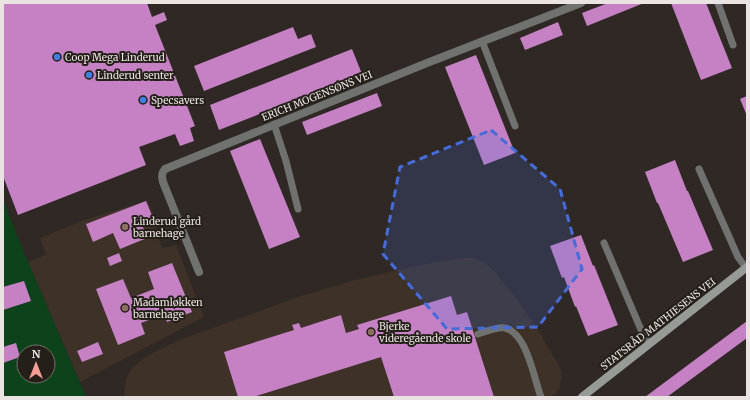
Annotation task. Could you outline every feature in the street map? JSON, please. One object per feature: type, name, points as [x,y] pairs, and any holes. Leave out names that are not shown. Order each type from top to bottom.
[{"type":"street","name":"ERICH MOGENSØNS VEI","points":[[199,272],[163,182],[162,173],[165,169],[482,41],[581,3]]},
{"type":"street","name":"STATSRÅD MATHIESENS VEI","points":[[582,397],[747,267]]},
{"type":"lane","points":[[718,3],[733,45]]},
{"type":"lane","points":[[482,41],[515,126]]},
{"type":"lane","points":[[274,124],[286,161],[298,209]]},
{"type":"lane","points":[[699,169],[738,257],[747,267]]},
{"type":"lane","points":[[604,243],[642,332],[650,343]]},
{"type":"lane","points":[[478,334],[500,328],[506,328],[513,332],[526,350],[541,397]]},
{"type":"highlighted area","points":[[491,130],[560,189],[582,269],[538,327],[447,329],[383,254],[400,167]]},
{"type":"shaded area","points":[[148,200],[154,217],[155,230],[162,248],[176,245],[204,317],[80,382],[28,262],[46,255],[40,238],[84,220]]},
{"type":"shaded area","name":"Bjerke videregående skole","points":[[474,258],[484,262],[491,268],[518,301],[535,325],[561,370],[559,389],[551,397],[124,397],[126,378],[132,368],[143,359],[160,349],[185,338],[301,296],[352,281],[436,262]]},
{"type":"green space","points":[[3,199],[20,243],[86,397],[3,397]]},
{"type":"building","name":"Linderud senter","points":[[3,3],[147,3],[152,17],[164,12],[167,20],[155,25],[195,126],[190,128],[194,141],[180,146],[175,134],[139,147],[146,165],[18,215],[3,176]]},
{"type":"building","points":[[608,3],[644,3],[587,26],[582,13]]},
{"type":"building","points":[[671,3],[706,3],[732,68],[701,80]]},
{"type":"building","points":[[558,22],[563,35],[525,50],[520,38]]},
{"type":"building","points":[[293,27],[298,39],[311,34],[316,47],[204,91],[194,66]]},
{"type":"building","points":[[352,49],[362,74],[219,130],[210,105]]},
{"type":"building","points":[[476,55],[515,153],[484,165],[445,67]]},
{"type":"building","points":[[377,93],[382,106],[307,135],[302,122]]},
{"type":"building","points":[[747,96],[747,116],[740,99]]},
{"type":"building","points":[[260,139],[300,237],[269,249],[230,151]]},
{"type":"building","points":[[675,160],[713,250],[683,262],[645,172]]},
{"type":"building","points":[[146,201],[153,218],[141,222],[147,238],[120,249],[113,233],[93,242],[86,224]]},
{"type":"building","points":[[581,235],[618,325],[588,336],[564,277],[562,278],[550,246]]},
{"type":"building","points":[[119,253],[122,261],[110,266],[107,258]]},
{"type":"building","points":[[172,263],[192,312],[167,322],[164,314],[141,323],[145,334],[118,345],[96,289],[123,279],[131,298],[154,289],[148,272]]},
{"type":"building","points":[[24,281],[31,301],[3,310],[3,287]]},
{"type":"building","points":[[451,296],[457,315],[467,312],[494,397],[394,397],[381,357],[253,397],[238,397],[224,352],[294,330],[292,325],[299,323],[301,328],[341,315],[346,333],[359,329],[357,325]]},
{"type":"building","points":[[747,321],[747,338],[667,397],[645,397]]},
{"type":"building","points":[[98,342],[103,354],[82,362],[77,351]]},
{"type":"building","points":[[16,343],[16,358],[3,363],[3,347]]},
{"type":"place","name":"Coop Mega Linderud","points":[[57,57]]},
{"type":"place","name":"Linderud senter","points":[[89,75]]},
{"type":"place","name":"Specsavers","points":[[143,100]]},
{"type":"place","name":"Linderud gård barnehage","points":[[125,227]]},
{"type":"place","name":"Madamløkken barnehage","points":[[125,308]]},
{"type":"place","name":"Bjerke videregående skole","points":[[371,332]]}]
